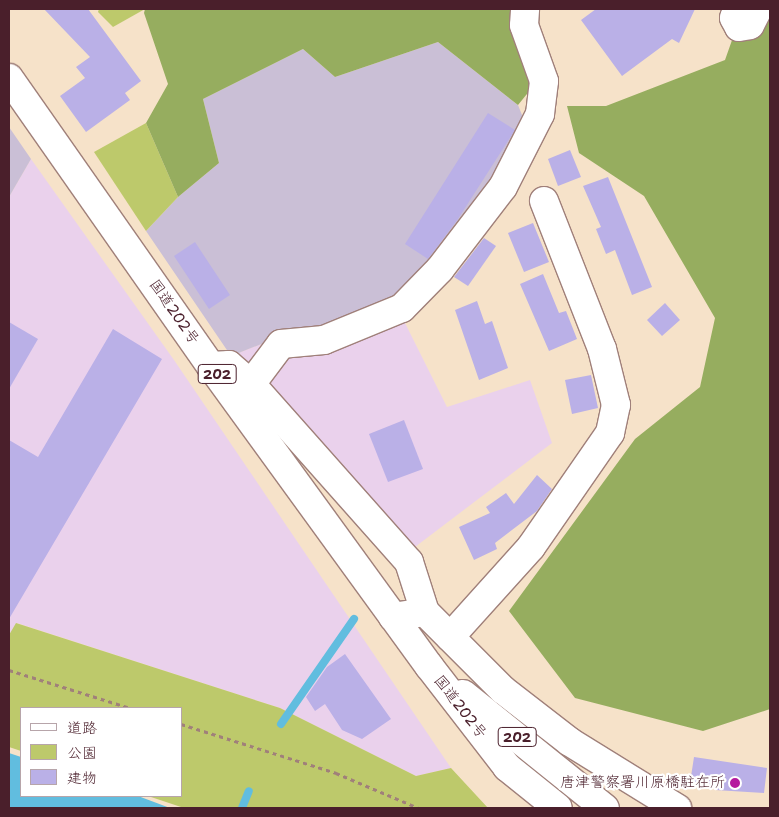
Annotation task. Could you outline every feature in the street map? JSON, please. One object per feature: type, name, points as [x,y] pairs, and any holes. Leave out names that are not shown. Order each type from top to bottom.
[{"type":"main road","points":[[251,384],[281,344],[324,340],[402,308],[440,269],[503,187],[540,114],[544,81],[524,25],[525,9]]},
{"type":"main road","points":[[737,9],[734,18],[739,27],[750,25],[758,9]]},
{"type":"main road","name":"国道202号","points":[[9,78],[211,366],[429,666],[506,767],[558,808]]},
{"type":"main road","points":[[450,637],[531,547],[610,433],[612,424],[616,405],[602,349],[544,201]]},
{"type":"main road","points":[[211,366],[229,365],[251,384],[409,562],[425,612],[503,690],[570,742],[676,808]]},
{"type":"main road","points":[[393,617],[425,612]]},
{"type":"main road","name":"国道202号","points":[[429,666],[605,808]]},
{"type":"path","points":[[9,670],[127,707]]},
{"type":"path","points":[[182,724],[336,773],[419,808]]},
{"type":"shaded area","points":[[438,42],[518,105],[528,130],[436,264],[395,303],[319,333],[284,335],[231,356],[146,231],[178,197],[219,163],[203,99],[303,49],[335,77]]},
{"type":"shaded area","points":[[9,127],[31,159],[9,197]]},
{"type":"shaded area","points":[[31,159],[174,360],[451,768],[416,776],[280,708],[17,623],[9,635],[9,197]]},
{"type":"shaded area","points":[[395,303],[447,407],[530,380],[552,443],[415,547],[231,356],[284,335]]},
{"type":"green space","points":[[99,9],[145,9],[113,27],[98,12]]},
{"type":"green space","points":[[145,9],[510,9],[531,89],[518,105],[438,42],[335,77],[303,49],[203,99],[219,163],[178,197],[146,123],[168,84],[144,13]]},
{"type":"green space","points":[[743,9],[770,9],[770,709],[703,731],[575,698],[509,611],[635,439],[700,387],[715,318],[644,196],[579,153],[567,106],[606,106],[725,60]]},
{"type":"green space","points":[[146,123],[178,197],[146,231],[94,152]]},
{"type":"green space","points":[[16,623],[280,708],[416,776],[451,768],[488,808],[184,808],[151,797],[182,797],[182,707],[20,707],[20,751],[9,747],[9,635]]},
{"type":"water","points":[[9,753],[20,757],[20,797],[141,797],[170,808],[9,808]]},
{"type":"building","points":[[44,9],[88,9],[141,81],[125,93],[130,100],[86,132],[60,96],[85,78],[76,67],[90,57]]},
{"type":"building","points":[[596,9],[695,9],[679,43],[672,39],[622,76],[581,20]]},
{"type":"building","points":[[488,113],[515,130],[458,219],[428,259],[405,244]]},
{"type":"building","points":[[570,150],[581,177],[558,186],[548,159]]},
{"type":"building","points":[[608,177],[652,287],[632,295],[615,250],[606,254],[596,229],[601,227],[583,186]]},
{"type":"building","points":[[533,223],[549,262],[524,272],[508,233]]},
{"type":"building","points":[[484,238],[496,246],[468,286],[454,277]]},
{"type":"building","points":[[195,242],[230,295],[209,309],[174,256]]},
{"type":"building","points":[[543,274],[559,313],[566,311],[577,339],[549,351],[520,284]]},
{"type":"building","points":[[477,301],[485,324],[492,321],[508,368],[479,380],[455,310]]},
{"type":"building","points":[[665,303],[680,320],[662,336],[647,320]]},
{"type":"building","points":[[9,322],[38,339],[9,389]]},
{"type":"building","points":[[113,329],[162,359],[9,619],[9,440],[38,457]]},
{"type":"building","points":[[591,375],[598,408],[572,414],[565,380]]},
{"type":"building","points":[[404,420],[423,469],[388,482],[369,434]]},
{"type":"building","points":[[537,475],[552,489],[537,511],[495,543],[497,549],[474,560],[459,527],[490,513],[486,507],[506,493],[514,504]]},
{"type":"building","points":[[345,654],[391,719],[362,739],[342,730],[325,704],[315,711],[306,697],[327,667]]},
{"type":"building","points":[[694,757],[767,768],[764,793],[715,790],[716,786],[690,783]]},
{"type":"waterway","points":[[281,724],[354,619]]},
{"type":"waterway","points":[[242,808],[249,791]]},
{"type":"place","name":"唐津警察署川原橋駐在所","points":[[735,783]]}]
